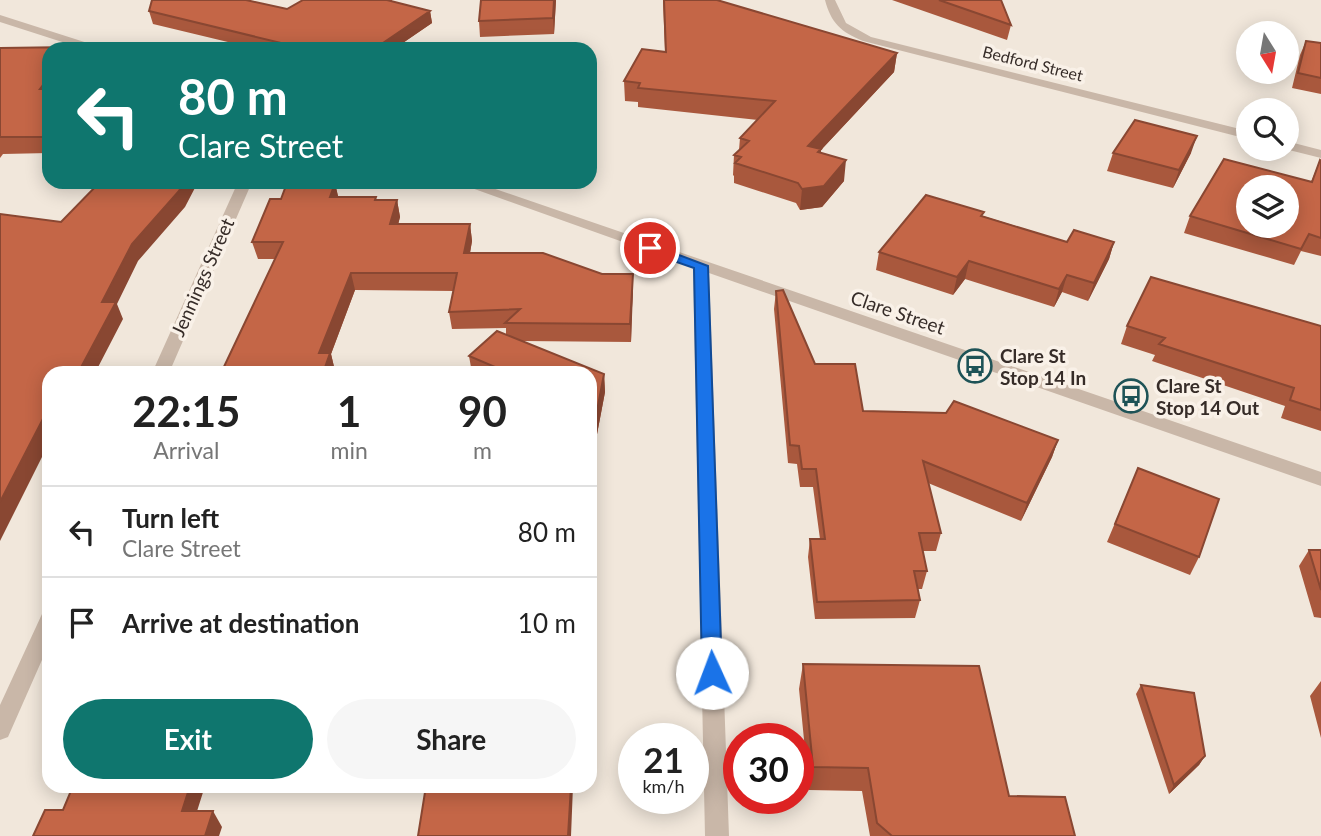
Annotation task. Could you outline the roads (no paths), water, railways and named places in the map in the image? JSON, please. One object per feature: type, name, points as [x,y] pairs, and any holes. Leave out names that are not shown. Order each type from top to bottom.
[{"type":"street","name":"Bedford Street","points":[[830,0],[836,22],[848,32],[867,39],[1236,132]]},
{"type":"street","points":[[0,18],[74,42]]},
{"type":"street","points":[[1299,148],[1321,153]]},
{"type":"street","name":"Jennings Street","points":[[163,366],[242,189]]},
{"type":"street","name":"Clare Street","points":[[482,189],[1321,480]]},
{"type":"street","points":[[701,266],[717,836]]},
{"type":"street","points":[[0,730],[42,636]]},
{"type":"place","name":"Clare St Stop 14 In","points":[[975,366]]},
{"type":"place","name":"Clare St Stop 14 Out","points":[[1131,396]]}]
